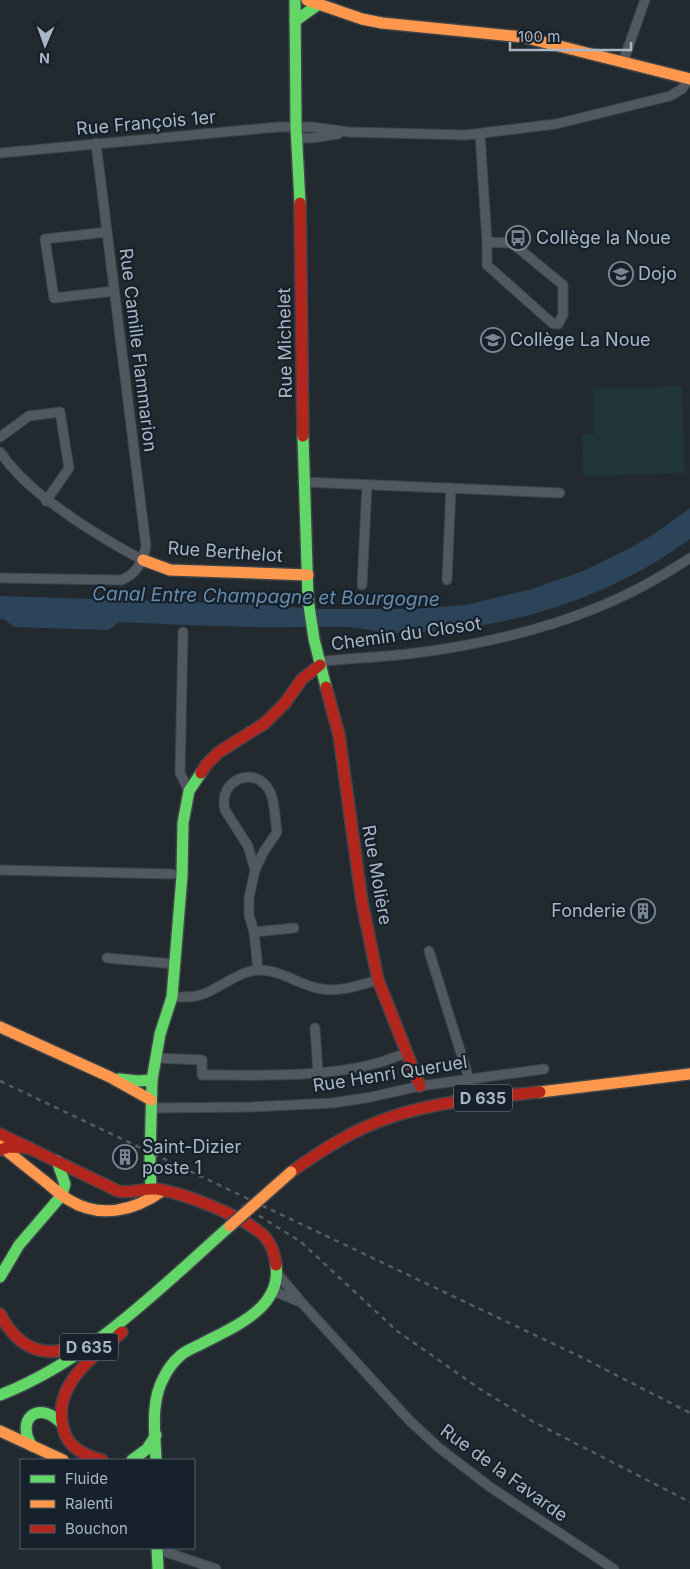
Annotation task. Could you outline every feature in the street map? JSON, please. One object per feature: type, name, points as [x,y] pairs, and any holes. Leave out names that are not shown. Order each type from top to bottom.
[{"type":"main road","name":"Rue Michelet","points":[[295,0],[296,132],[301,227],[304,482],[308,599],[320,664]]},
{"type":"main road","points":[[307,0],[320,2],[362,19],[382,24],[475,31],[523,37],[689,79]]},
{"type":"main road","points":[[295,21],[320,2]]},
{"type":"main road","name":"Rue Berthelot","points":[[143,560],[170,570],[308,575]]},
{"type":"main road","points":[[156,1190],[150,1173],[152,1080],[155,1058],[172,997],[182,876],[183,823],[189,792],[206,765],[219,752],[265,723],[285,703],[302,679],[320,664]]},
{"type":"main road","name":"Rue Molière","points":[[320,664],[339,735],[362,902],[378,980],[420,1086]]},
{"type":"main road","name":"Rue Henri Queruel","points":[[0,1027],[110,1077],[151,1104]]},
{"type":"main road","name":"D 635","points":[[0,1395],[16,1390],[45,1376],[115,1328],[291,1172],[351,1134],[391,1117],[413,1111],[481,1099],[690,1074]]},
{"type":"main road","name":"Rue Henri Queruel","points":[[110,1077],[138,1081],[152,1080]]},
{"type":"main road","points":[[0,1134],[123,1192],[156,1190],[203,1203],[253,1226],[270,1243],[274,1252],[277,1274],[273,1291],[268,1300],[252,1314],[181,1355],[161,1379],[155,1402],[156,1459]]},
{"type":"main road","points":[[1,1148],[62,1195],[75,1204],[86,1208],[106,1212],[124,1210],[140,1204],[156,1190]]},
{"type":"main road","points":[[1,1148],[30,1148]]},
{"type":"main road","points":[[0,1277],[14,1253],[62,1195],[64,1184],[57,1161]]},
{"type":"main road","points":[[0,1253],[14,1253]]},
{"type":"main road","points":[[61,1423],[62,1396],[73,1377],[139,1316],[191,1261]]},
{"type":"main road","points":[[0,1314],[11,1334],[25,1345],[46,1352],[68,1350],[84,1343],[167,1282]]},
{"type":"main road","points":[[32,1446],[25,1434],[26,1422],[36,1413],[50,1412],[61,1423],[67,1438],[76,1449],[88,1456],[98,1459]]},
{"type":"main road","points":[[0,1431],[61,1459]]},
{"type":"main road","points":[[133,1459],[147,1449],[156,1435]]},
{"type":"main road","points":[[157,1549],[158,1569]]},
{"type":"street","points":[[623,62],[645,0]]},
{"type":"street","name":"Rue François 1er","points":[[0,153],[278,127],[296,132],[312,127],[349,132],[480,134],[556,124],[670,96],[682,89],[689,79]]},
{"type":"street","points":[[480,134],[488,242],[487,265],[552,323],[558,324],[562,320],[563,285],[512,243],[488,242]]},
{"type":"street","name":"Rue Camille Flammarion","points":[[96,143],[146,546],[143,560]]},
{"type":"street","points":[[107,232],[45,239],[54,298],[114,291]]},
{"type":"street","points":[[0,437],[28,416],[60,412],[69,468],[46,500]]},
{"type":"street","points":[[0,452],[9,465],[27,484],[46,500],[117,547],[143,560]]},
{"type":"street","points":[[304,482],[560,493]]},
{"type":"street","points":[[362,584],[367,485]]},
{"type":"street","points":[[447,580],[451,488]]},
{"type":"street","name":"Chemin du Closot","points":[[320,664],[325,661],[416,653],[457,647],[556,622],[597,608],[623,596],[690,558]]},
{"type":"street","name":"Rue Berthelot","points":[[0,578],[121,580],[129,577],[143,560]]},
{"type":"street","points":[[183,632],[180,773],[189,792]]},
{"type":"street","points":[[255,870],[248,846],[225,810],[224,805],[227,788],[233,782],[248,777],[260,780],[271,792],[277,832],[263,853],[255,870],[248,898],[258,970]]},
{"type":"street","points":[[0,870],[172,874]]},
{"type":"street","points":[[254,932],[294,928]]},
{"type":"street","points":[[429,951],[469,1079]]},
{"type":"street","points":[[107,958],[174,964]]},
{"type":"street","points":[[172,997],[192,997],[204,994],[243,974],[258,970],[284,974],[321,989],[348,988],[378,980]]},
{"type":"street","points":[[315,1028],[318,1072]]},
{"type":"street","points":[[155,1058],[202,1060],[202,1075],[283,1074],[318,1072],[378,1063],[407,1053]]},
{"type":"street","name":"Rue Henri Queruel","points":[[151,1104],[251,1107],[333,1103],[420,1086],[544,1069]]},
{"type":"street","name":"Rue de la Favarde","points":[[277,1274],[302,1304],[409,1420],[438,1447],[490,1487],[614,1569]]},
{"type":"street","name":"Rue de la Favarde","points":[[273,1291],[302,1304]]},
{"type":"street","points":[[160,1549],[216,1569]]},
{"type":"green space","points":[[682,386],[685,473],[583,476],[582,435],[594,434],[593,389]]},
{"type":"water","points":[[690,508],[690,539],[657,561],[622,580],[548,610],[510,620],[471,627],[431,632],[392,633],[347,627],[202,626],[119,622],[108,630],[14,627],[5,620],[0,619],[0,596],[251,604],[317,609],[414,609],[466,605],[532,589],[583,571],[632,547]]},
{"type":"railway","points":[[0,1081],[581,1357],[690,1413]]},
{"type":"railway","points":[[242,1205],[301,1242],[397,1331],[480,1389],[532,1421],[690,1502]]},
{"type":"traffic: fast","points":[[295,0],[296,127],[300,203]]},
{"type":"traffic: fast","points":[[295,21],[319,4]]},
{"type":"traffic: fast","points":[[303,436],[308,599],[314,639],[326,687]]},
{"type":"traffic: fast","points":[[151,1189],[152,1080],[160,1034],[172,997],[182,876],[183,823],[189,791],[201,773]]},
{"type":"traffic: fast","points":[[119,1079],[152,1080]]},
{"type":"traffic: fast","points":[[0,1277],[19,1245],[62,1195],[65,1184],[57,1161]]},
{"type":"traffic: fast","points":[[0,1395],[64,1363],[94,1343],[150,1298],[230,1226]]},
{"type":"traffic: fast","points":[[156,1459],[155,1407],[160,1387],[167,1371],[185,1352],[241,1323],[264,1304],[276,1280],[276,1265]]},
{"type":"traffic: fast","points":[[32,1446],[27,1437],[26,1428],[31,1416],[37,1413],[44,1413],[61,1423]]},
{"type":"traffic: fast","points":[[133,1459],[147,1449],[156,1435]]},
{"type":"traffic: fast","points":[[157,1549],[158,1569]]},
{"type":"traffic: slow","points":[[307,0],[362,19],[382,23],[523,37],[690,79]]},
{"type":"traffic: slow","points":[[143,560],[170,570],[308,575]]},
{"type":"traffic: slow","points":[[0,1027],[110,1077],[151,1100]]},
{"type":"traffic: slow","points":[[540,1092],[690,1074]]},
{"type":"traffic: slow","points":[[0,1145],[65,1198],[81,1206],[105,1211],[128,1208],[140,1204],[162,1191]]},
{"type":"traffic: slow","points":[[230,1226],[291,1172]]},
{"type":"traffic: slow","points":[[0,1431],[61,1459]]},
{"type":"traffic: jam","points":[[300,203],[303,436]]},
{"type":"traffic: jam","points":[[201,773],[219,752],[265,723],[285,703],[302,679],[320,665]]},
{"type":"traffic: jam","points":[[326,687],[339,735],[362,902],[378,980],[420,1086]]},
{"type":"traffic: jam","points":[[291,1172],[339,1141],[391,1117],[446,1103],[540,1092]]},
{"type":"traffic: jam","points":[[0,1134],[118,1191],[128,1192],[151,1189],[168,1191],[230,1214],[256,1229],[265,1237],[273,1250],[276,1265]]},
{"type":"traffic: jam","points":[[0,1150],[8,1147],[30,1148]]},
{"type":"traffic: jam","points":[[0,1314],[17,1337],[37,1350],[61,1351],[88,1340]]},
{"type":"traffic: jam","points":[[99,1459],[74,1447],[66,1437],[61,1415],[63,1400],[76,1374],[122,1332]]},
{"type":"place","name":"Collège la Noue","points":[[518,238]]},
{"type":"place","name":"Dojo","points":[[621,274]]},
{"type":"place","name":"Collège La Noue","points":[[493,340]]},
{"type":"place","name":"Fonderie","points":[[643,911]]},
{"type":"place","name":"Saint-Dizier poste 1","points":[[125,1157]]},
{"type":"water label","name":"Canal Entre Champagne et Bourgogne","points":[[266,596]]}]
